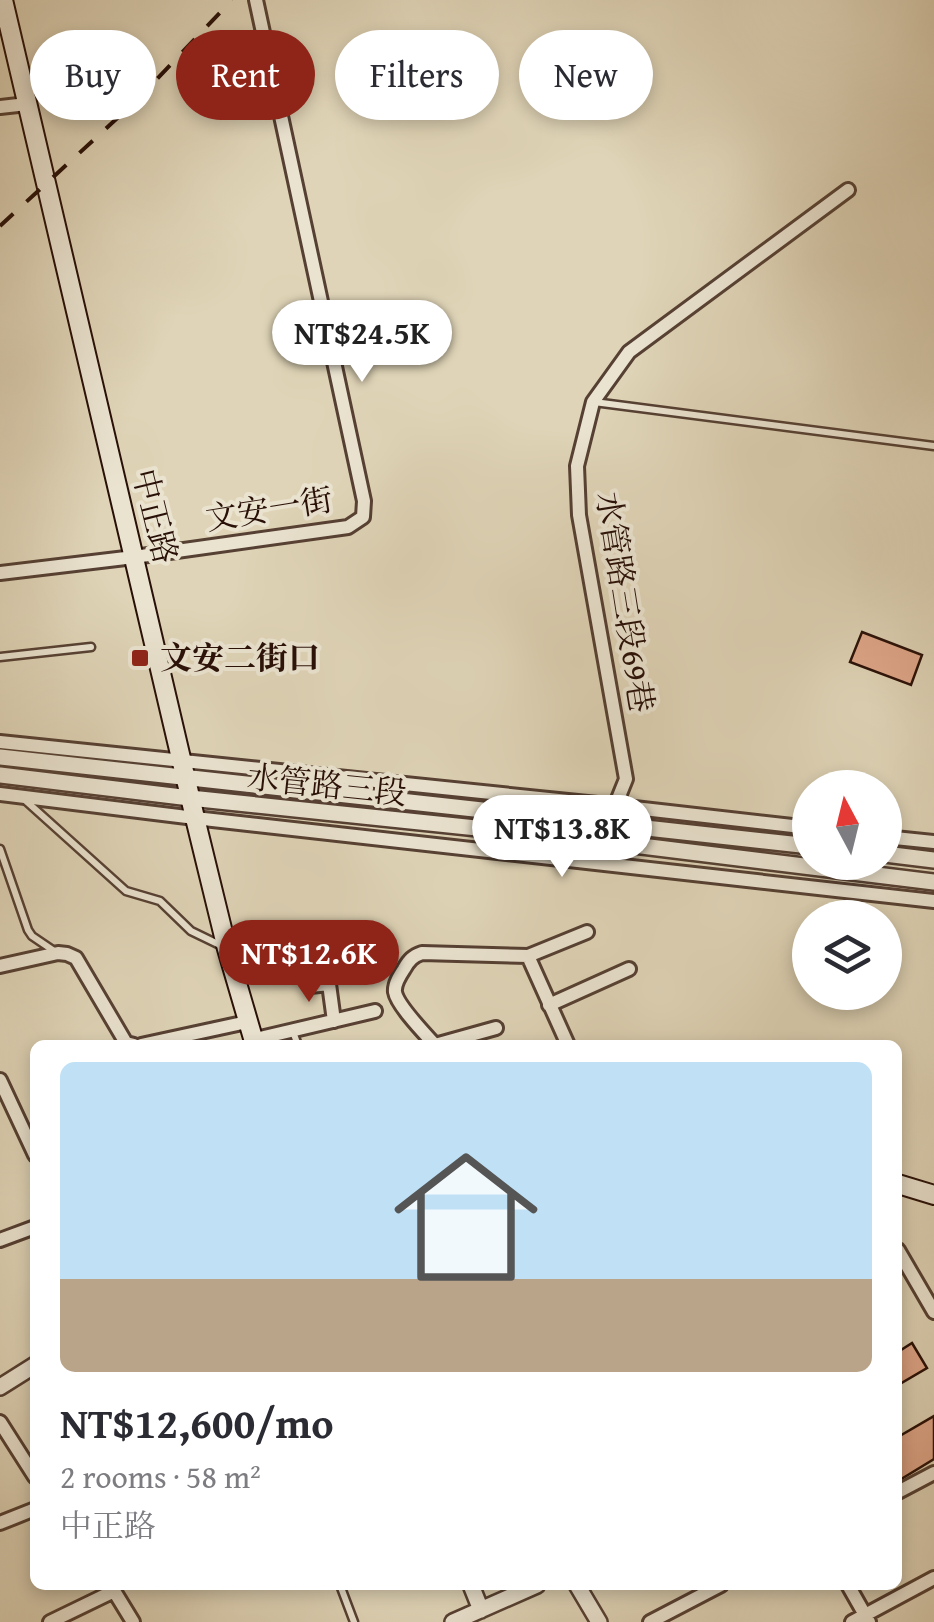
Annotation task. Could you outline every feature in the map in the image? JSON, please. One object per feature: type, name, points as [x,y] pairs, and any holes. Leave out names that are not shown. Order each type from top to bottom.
[{"type":"main road","name":"中正路","points":[[2,0],[190,798],[251,1036]]},
{"type":"main road","points":[[902,1185],[934,1195]]},
{"type":"street","name":"文安一街","points":[[134,557],[348,527],[362,518],[364,501],[256,0]]},
{"type":"street","points":[[0,107],[27,104]]},
{"type":"street","name":"水管路三段69巷","points":[[600,842],[626,780],[578,504],[578,466],[593,402],[628,352],[848,190]]},
{"type":"street","points":[[0,573],[134,557]]},
{"type":"street","points":[[0,742],[185,770]]},
{"type":"street","points":[[0,757],[185,770]]},
{"type":"street","name":"水管路三段","points":[[185,770],[617,806],[792,826]]},
{"type":"street","name":"水管路三段","points":[[185,770],[792,844]]},
{"type":"street","name":"水管路三段","points":[[0,778],[934,882]]},
{"type":"street","name":"水管路三段","points":[[0,794],[934,900]]},
{"type":"street","points":[[902,839],[934,842]]},
{"type":"street","points":[[902,856],[934,860]]},
{"type":"street","points":[[431,1040],[395,992],[398,979],[414,956],[528,956],[587,932]]},
{"type":"street","points":[[297,951],[310,986],[329,984],[334,1021]]},
{"type":"street","points":[[0,966],[58,953],[76,958],[125,1040]]},
{"type":"street","points":[[528,956],[566,1040]]},
{"type":"street","points":[[549,1005],[629,969]]},
{"type":"street","points":[[201,1040],[292,1031],[375,1011]]},
{"type":"street","points":[[453,1040],[496,1028]]},
{"type":"street","points":[[0,1080],[30,1143]]},
{"type":"street","points":[[0,1240],[30,1229]]},
{"type":"street","points":[[902,1257],[934,1312]]},
{"type":"street","points":[[0,1387],[30,1368]]},
{"type":"street","points":[[0,1422],[30,1468]]},
{"type":"street","points":[[902,1490],[934,1473]]},
{"type":"street","points":[[0,1523],[30,1511]]},
{"type":"street","points":[[850,1590],[862,1620],[934,1578]]},
{"type":"street","points":[[50,1622],[108,1590]]},
{"type":"street","points":[[113,1590],[134,1622]]},
{"type":"street","points":[[474,1590],[480,1610]]},
{"type":"street","points":[[453,1622],[525,1590]]},
{"type":"street","points":[[581,1590],[600,1622]]},
{"type":"street","points":[[650,1622],[711,1590]]},
{"type":"lane","points":[[593,402],[934,446]]},
{"type":"lane","points":[[0,657],[91,647]]},
{"type":"lane","points":[[0,778],[126,891],[160,901],[191,931],[227,949]]},
{"type":"lane","points":[[0,848],[28,930],[58,953]]},
{"type":"lane","points":[[292,1031],[296,1040]]},
{"type":"lane","points":[[342,1590],[354,1622]]},
{"type":"building","points":[[862,632],[922,655],[911,685],[850,662]]},
{"type":"building","points":[[364,948],[371,967],[342,977],[335,959]]},
{"type":"building","points":[[912,1343],[927,1368],[902,1383],[902,1349]]},
{"type":"building","points":[[934,1416],[934,1459],[902,1479],[902,1435]]},
{"type":"railway","points":[[0,226],[137,100],[232,0]]},
{"type":"place","name":"文安二街口","points":[[140,658]]}]
